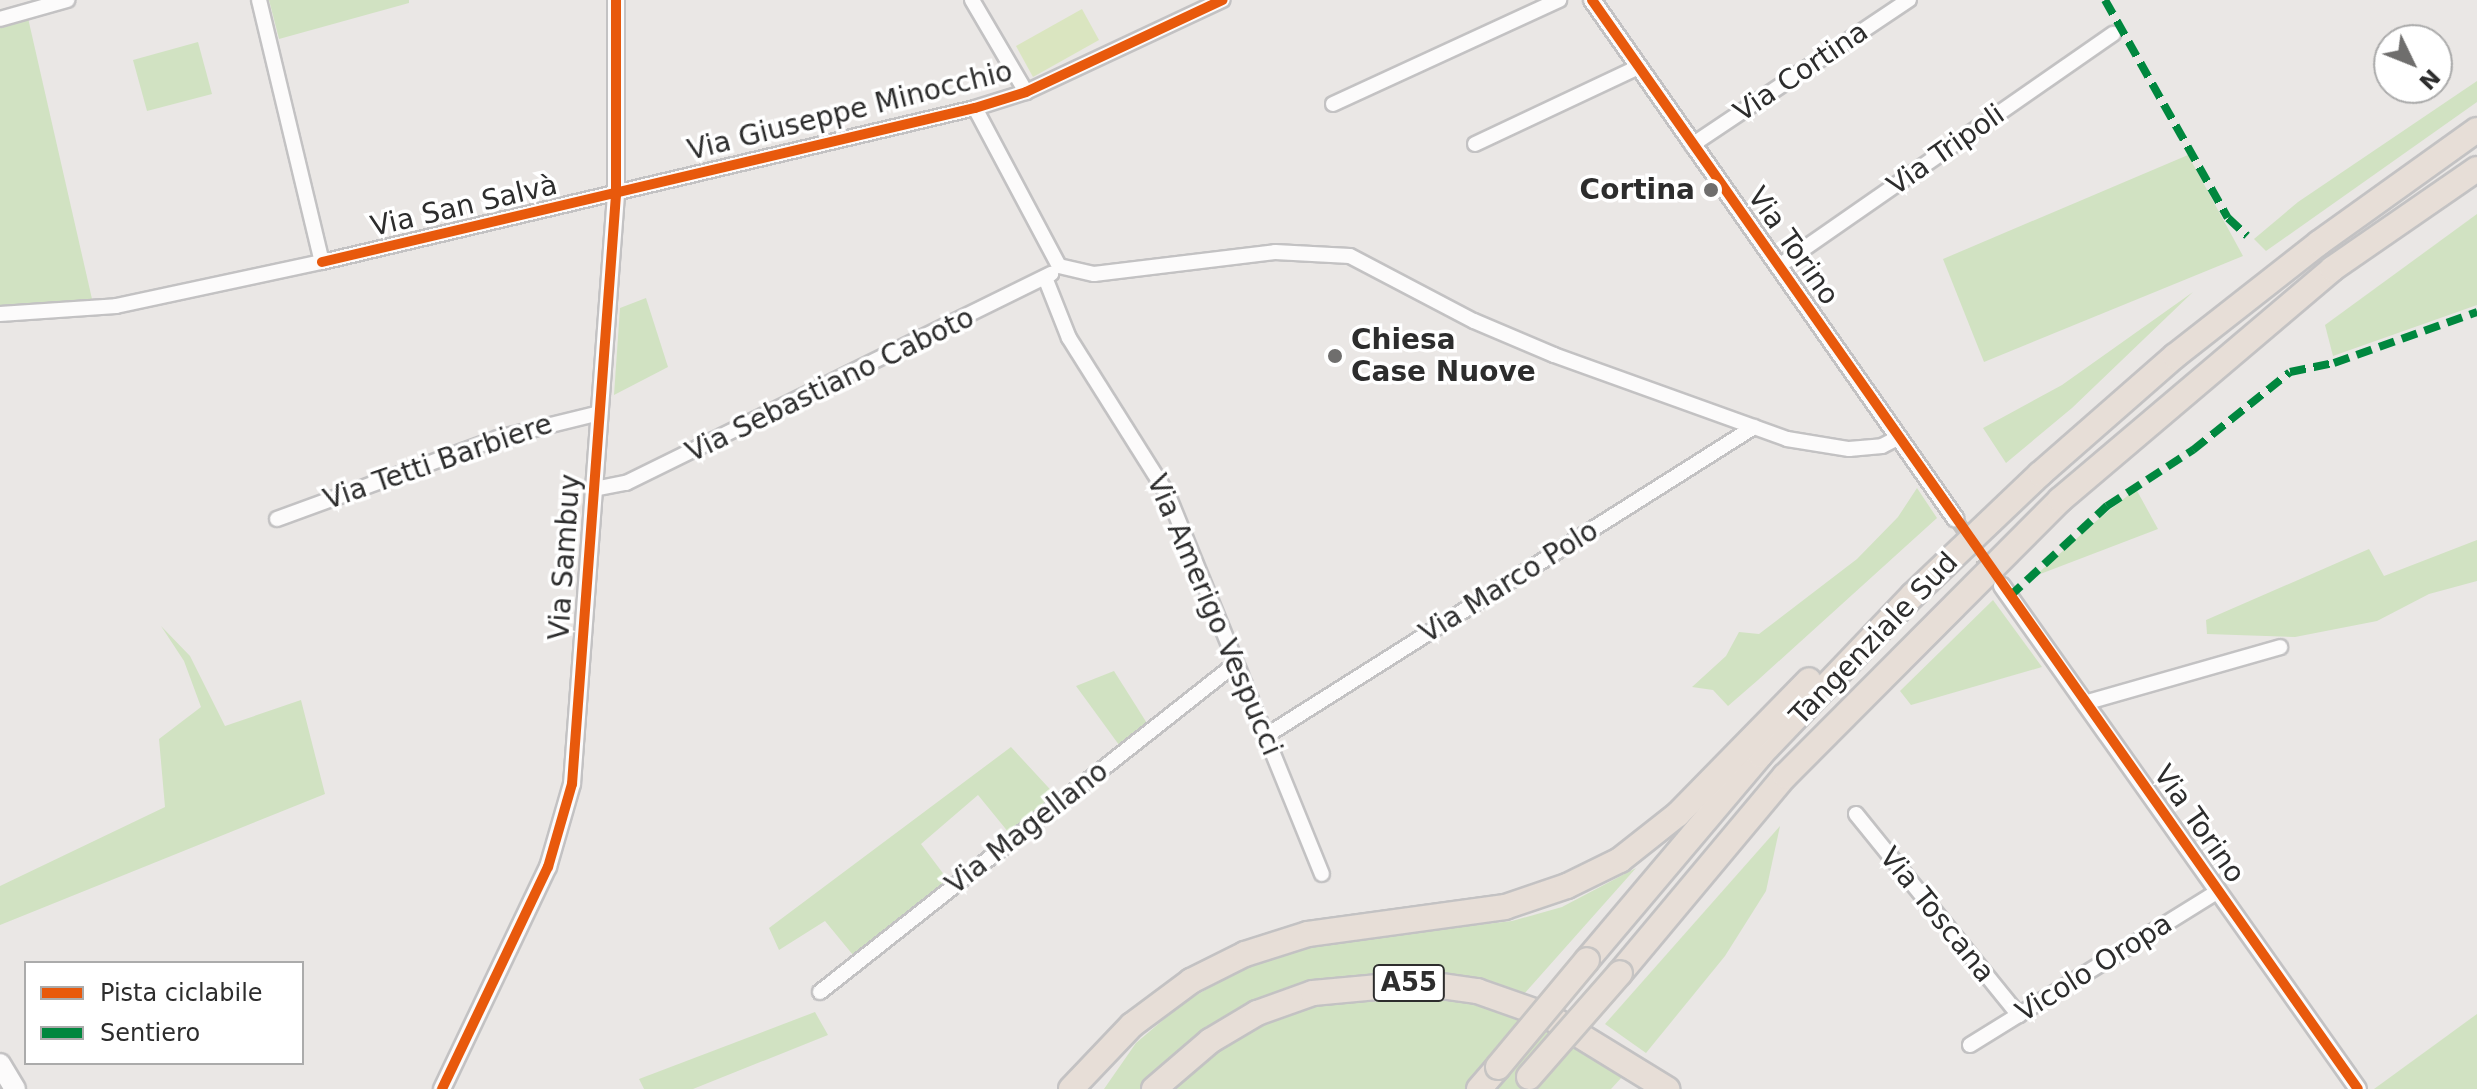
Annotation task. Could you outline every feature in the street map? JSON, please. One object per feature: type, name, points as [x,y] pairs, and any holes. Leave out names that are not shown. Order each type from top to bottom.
[{"type":"highway","name":"Tangenziale Sud","points":[[1479,1089],[1760,755],[1913,595],[2040,474],[2175,356],[2319,243],[2477,130]]},
{"type":"highway","name":"Tangenziale Sud","points":[[1524,1083],[1785,776],[2060,500],[2332,269],[2477,169]]},
{"type":"highway","points":[[1071,1089],[1132,1025],[1191,981],[1245,954],[1308,934],[1505,907],[1567,886],[1620,860],[1678,814],[1844,645],[1913,595]]},
{"type":"highway","name":"A55","points":[[1154,1089],[1210,1041],[1257,1013],[1313,993],[1368,984],[1420,983],[1477,991],[1548,1016],[1667,1089]]},
{"type":"main road","points":[[0,1064],[15,1089]]},
{"type":"street","points":[[0,19],[67,0]]},
{"type":"street","points":[[259,0],[322,262]]},
{"type":"street","name":"Via Sambuy","points":[[442,1089],[548,867],[568,808],[616,195],[616,0]]},
{"type":"street","points":[[972,0],[1026,92]]},
{"type":"street","name":"Via Giuseppe Minocchio","points":[[616,195],[975,108],[1026,92],[1222,0]]},
{"type":"street","points":[[1333,104],[1559,0]]},
{"type":"street","name":"Via Torino","points":[[1592,0],[1955,518]]},
{"type":"street","name":"Via Cortina","points":[[1692,145],[1909,0]]},
{"type":"street","name":"Via Tripoli","points":[[1779,266],[2113,34]]},
{"type":"street","points":[[1475,144],[1639,67]]},
{"type":"street","points":[[975,108],[1059,266],[1094,274],[1275,252],[1350,256],[1527,344],[1754,427],[1821,447],[1882,446],[1898,438]]},
{"type":"street","name":"Via San Salvà","points":[[0,314],[101,308],[322,262],[616,195]]},
{"type":"street","name":"Via Sebastiano Caboto","points":[[594,489],[626,483],[1046,280],[1059,266]]},
{"type":"street","name":"Via Amerigo Vespucci","points":[[1046,280],[1069,338],[1168,495],[1234,665],[1322,874]]},
{"type":"street","name":"Via Tetti Barbiere","points":[[277,519],[498,438],[600,413]]},
{"type":"street","name":"Via Marco Polo","points":[[1264,737],[1754,427]]},
{"type":"street","name":"Via Torino","points":[[2002,586],[2358,1089]]},
{"type":"street","points":[[2084,703],[2280,647]]},
{"type":"street","name":"Via Magellano","points":[[820,992],[1234,665]]},
{"type":"street","name":"Via Toscana","points":[[1856,814],[2019,1015]]},
{"type":"street","name":"Vicolo Oropa","points":[[1970,1045],[2218,891]]},
{"type":"green space","points":[[269,0],[409,0],[409,3],[279,39]]},
{"type":"green space","points":[[1082,9],[1099,40],[1033,77],[1016,46]]},
{"type":"green space","points":[[28,18],[92,299],[0,307],[0,25]]},
{"type":"green space","points":[[198,42],[212,94],[147,111],[133,60]]},
{"type":"green space","points":[[2477,81],[2477,102],[2266,251],[2254,239],[2298,202],[2443,104],[2453,104],[2453,97]]},
{"type":"green space","points":[[2188,155],[2243,256],[1984,362],[1943,259]]},
{"type":"green space","points":[[2477,214],[2477,305],[2333,356],[2325,325]]},
{"type":"green space","points":[[2193,292],[2072,408],[2006,463],[1983,428],[2062,385]]},
{"type":"green space","points":[[646,298],[668,367],[614,395],[620,308]]},
{"type":"green space","points":[[1917,488],[1937,518],[1758,680],[1728,706],[1713,690],[1692,687],[1726,656],[1739,632],[1759,634],[1857,559],[1898,517]]},
{"type":"green space","points":[[2136,489],[2158,529],[2035,576],[2095,522]]},
{"type":"green space","points":[[2477,540],[2477,581],[2429,594],[2377,621],[2295,637],[2207,634],[2206,620],[2369,549],[2384,576]]},
{"type":"green space","points":[[1993,600],[2042,667],[1911,705],[1900,691]]},
{"type":"green space","points":[[161,626],[190,656],[225,726],[301,700],[325,794],[0,925],[0,886],[165,807],[159,739],[201,707],[184,661]]},
{"type":"green space","points":[[1114,671],[1150,728],[1122,749],[1076,686]]},
{"type":"green space","points":[[1011,747],[1059,799],[1009,833],[978,795],[921,844],[948,880],[853,955],[825,921],[779,950],[769,928]]},
{"type":"green space","points":[[1780,826],[1766,891],[1725,956],[1646,1053],[1605,1024]]},
{"type":"green space","points":[[1636,868],[1524,994],[1442,976],[1385,973],[1296,989],[1145,1089],[1104,1089],[1136,1043],[1183,1003],[1236,972],[1295,951],[1355,939],[1512,921],[1562,907]]},
{"type":"green space","points":[[1419,993],[1513,1011],[1587,1049],[1623,1076],[1611,1089],[1165,1089],[1213,1048],[1259,1022],[1310,1005]]},
{"type":"green space","points":[[815,1012],[828,1035],[693,1089],[644,1089],[639,1079]]},
{"type":"green space","points":[[2477,1014],[2477,1089],[2374,1089]]},
{"type":"tunnel","points":[[1955,518],[1995,576]]},
{"type":"marked path","points":[[2105,0],[2228,218],[2247,236]]},
{"type":"marked path","points":[[2009,597],[2107,506],[2193,450],[2290,372],[2334,363],[2477,312]]},
{"type":"cycle path","points":[[442,1089],[548,867],[572,784],[616,195],[616,0]]},
{"type":"cycle path","points":[[322,262],[975,108],[1026,92],[1222,0]]},
{"type":"cycle path","points":[[1592,0],[2358,1089]]},
{"type":"place","name":"Cortina","points":[[1711,190]]},
{"type":"place","name":"Chiesa Case Nuove","points":[[1335,356]]}]
